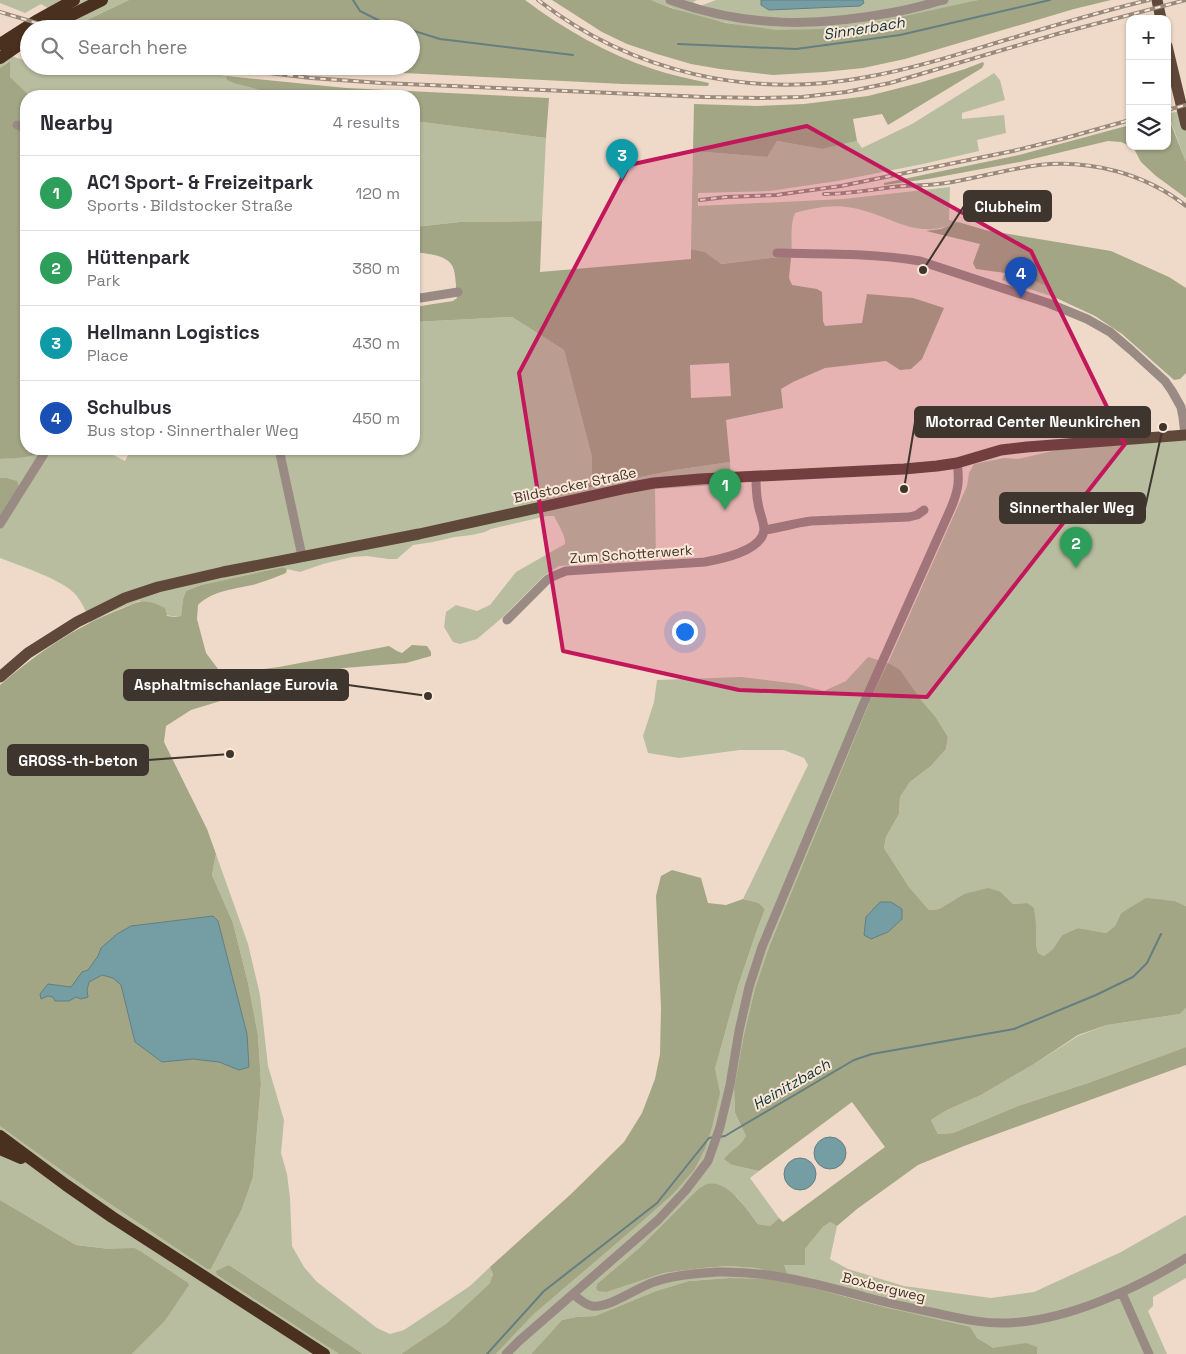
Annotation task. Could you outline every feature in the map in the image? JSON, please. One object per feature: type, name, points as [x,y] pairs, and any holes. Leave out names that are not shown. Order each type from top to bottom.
[{"type":"highway","points":[[36,20],[74,0]]},
{"type":"highway","points":[[61,20],[102,0]]},
{"type":"highway","points":[[0,44],[20,31]]},
{"type":"highway","points":[[0,58],[20,44]]},
{"type":"highway","points":[[0,1136],[112,1217],[324,1354]]},
{"type":"highway","points":[[0,1149],[37,1164]]},
{"type":"main road","points":[[1156,0],[1160,15]]},
{"type":"main road","points":[[1170,60],[1186,125]]},
{"type":"main road","name":"Bildstocker Straße","points":[[0,677],[48,640],[77,622],[106,606],[158,587],[302,556],[419,534],[627,488],[654,483],[691,480],[937,466],[956,463],[1001,450],[1185,435]]},
{"type":"street","points":[[670,0],[690,8],[748,20],[789,24],[839,21],[897,12],[944,0]]},
{"type":"street","points":[[777,253],[838,254],[920,261],[1048,303],[1087,319],[1110,332],[1165,381],[1180,407],[1185,435]]},
{"type":"street","points":[[420,297],[458,292]]},
{"type":"street","points":[[0,524],[44,455]]},
{"type":"street","points":[[280,455],[302,556]]},
{"type":"street","points":[[506,1354],[658,1220],[686,1190],[708,1161],[720,1127],[749,987],[762,947],[863,705],[956,496],[959,483],[956,463]]},
{"type":"street","points":[[756,476],[758,504],[764,530],[811,521],[909,517],[916,516],[924,510]]},
{"type":"street","name":"Zum Schotterwerk","points":[[507,620],[548,579],[556,574],[566,571],[687,564],[728,558],[743,552],[755,544],[762,538],[764,530]]},
{"type":"street","name":"Boxbergweg","points":[[573,1294],[583,1303],[591,1306],[602,1306],[655,1281],[714,1272],[756,1273],[805,1281],[889,1303],[972,1321],[1006,1323],[1042,1320],[1122,1293],[1161,1274],[1186,1258]]},
{"type":"street","points":[[1122,1293],[1149,1354]]},
{"type":"highlighted area","points":[[807,126],[1031,251],[1125,444],[927,697],[739,690],[563,651],[519,373],[629,165]]},
{"type":"green space","points":[[0,0],[129,0],[87,20],[68,20],[41,4],[25,13],[0,3]]},
{"type":"green space","points":[[129,0],[525,0],[571,31],[619,56],[660,71],[709,83],[708,86],[623,84],[420,74],[420,20],[87,20]]},
{"type":"green space","points":[[552,0],[651,0],[671,8],[726,23],[777,30],[816,29],[869,24],[978,0],[1111,0],[1074,9],[905,59],[863,68],[773,75],[691,64],[627,44],[602,32]]},
{"type":"green space","points":[[651,0],[697,0],[693,2],[700,6],[716,0],[761,0],[761,5],[769,10],[864,3],[863,0],[978,0],[926,13],[872,23],[814,29],[776,30],[712,20]]},
{"type":"green space","points":[[0,51],[20,59],[20,75],[221,75],[226,76],[228,80],[236,84],[260,90],[24,90],[10,77],[9,61],[0,68]]},
{"type":"green space","points":[[10,61],[10,77],[24,90],[20,90],[20,455],[35,455],[0,459],[0,68]]},
{"type":"green space","points":[[983,62],[982,68],[888,125],[882,114],[853,119],[857,141],[822,149],[777,141],[767,157],[693,151],[694,104],[757,106],[804,104],[868,96],[919,83]]},
{"type":"green space","points":[[994,73],[1000,80],[1005,100],[962,113],[962,119],[1004,115],[1006,133],[977,140],[979,151],[837,181],[770,191],[698,193],[698,206],[843,199],[950,187],[949,220],[958,222],[943,227],[917,228],[867,211],[838,206],[824,207],[795,213],[792,229],[791,258],[771,258],[720,264],[705,252],[691,249],[693,151],[766,157],[777,141],[822,149],[857,141],[862,148],[912,124]]},
{"type":"green space","points":[[226,76],[346,88],[387,90],[260,90],[227,80]]},
{"type":"green space","points":[[420,92],[549,98],[546,138],[420,122]]},
{"type":"green space","points":[[1186,109],[1186,162],[1171,122],[1171,113]]},
{"type":"green space","points":[[420,122],[546,138],[542,221],[460,222],[420,226]]},
{"type":"green space","points":[[1171,124],[1186,162],[1186,198],[1156,176],[1141,162],[1135,150],[1171,150]]},
{"type":"green space","points":[[1126,126],[1126,144],[1108,141],[1020,162],[884,185],[884,183],[1019,155]]},
{"type":"green space","points":[[542,221],[540,272],[691,259],[691,249],[705,252],[721,264],[771,258],[791,258],[789,278],[792,285],[817,289],[822,292],[823,321],[825,326],[862,323],[867,294],[913,298],[944,308],[922,359],[911,369],[900,370],[886,361],[825,368],[781,389],[783,408],[726,420],[730,462],[675,470],[588,488],[592,477],[592,457],[564,350],[512,317],[420,322],[420,306],[453,301],[457,298],[455,273],[452,265],[443,258],[420,253],[420,226],[460,222]],"holes":[[[729,363],[731,396],[691,398],[690,365]]]},
{"type":"green space","points":[[958,222],[985,230],[1111,251],[1169,277],[1186,288],[1186,373],[1180,379],[1174,380],[1122,334],[1095,316],[1054,297],[1049,287],[1020,275],[976,269],[973,263],[980,244],[926,231],[941,229]]},
{"type":"green space","points":[[1005,273],[1044,284],[1050,289],[1054,297],[1002,280]]},
{"type":"green space","points":[[512,317],[564,350],[592,457],[592,477],[588,488],[675,470],[730,462],[731,484],[655,489],[656,559],[559,566],[545,575],[503,617],[477,639],[460,644],[453,642],[444,627],[446,612],[456,605],[477,611],[490,605],[516,572],[565,544],[563,534],[554,516],[547,516],[472,535],[413,545],[397,559],[367,556],[352,557],[300,572],[283,567],[201,585],[186,591],[181,616],[175,617],[154,610],[139,601],[90,623],[81,602],[70,589],[41,574],[0,558],[0,520],[6,478],[0,478],[0,459],[31,455],[114,455],[125,461],[128,455],[420,455],[420,322]]},
{"type":"green space","points":[[1186,440],[1186,906],[1175,901],[1146,899],[1121,913],[1115,926],[1106,933],[1078,928],[1062,935],[1053,949],[1044,956],[1038,953],[1036,925],[1027,903],[1013,904],[1001,892],[964,894],[939,909],[929,910],[909,887],[884,848],[886,837],[899,814],[900,797],[910,782],[931,766],[946,749],[948,737],[935,716],[921,700],[869,703],[769,947],[755,988],[734,1088],[735,1113],[746,1136],[743,1144],[727,1155],[732,1165],[759,1171],[750,1178],[779,1218],[770,1226],[758,1224],[737,1197],[707,1184],[697,1190],[638,1249],[598,1283],[607,1292],[664,1273],[728,1266],[756,1268],[787,1276],[783,1265],[805,1249],[823,1227],[830,1222],[837,1226],[830,1259],[848,1269],[904,1286],[991,1298],[1034,1292],[1121,1252],[1186,1215],[1186,1278],[1153,1297],[1153,1306],[1148,1311],[1167,1354],[1037,1354],[1037,1347],[993,1349],[977,1338],[888,1308],[806,1285],[729,1278],[689,1281],[656,1291],[595,1316],[562,1320],[531,1354],[496,1354],[534,1314],[672,1195],[715,1069],[738,986],[765,909],[759,903],[743,899],[808,765],[804,758],[784,750],[740,750],[679,758],[648,753],[643,736],[654,702],[657,680],[741,677],[798,684],[824,691],[846,681],[868,657],[888,663],[967,486],[969,473],[974,464],[1004,458],[1018,459],[1057,450]]},
{"type":"green space","points":[[0,478],[17,481],[19,487],[0,520]]},
{"type":"green space","points":[[283,567],[287,569],[286,573],[256,584],[218,593],[198,605],[197,619],[206,653],[218,669],[231,673],[279,667],[389,646],[402,653],[412,645],[427,646],[431,656],[406,663],[344,668],[275,684],[191,710],[166,726],[164,742],[207,829],[216,854],[212,875],[233,923],[248,983],[258,1035],[261,1084],[253,1177],[242,1209],[211,1269],[207,1269],[76,1181],[0,1126],[0,685],[28,662],[72,632],[132,604],[152,603],[165,608],[167,616],[181,616],[186,591],[201,585]]},
{"type":"green space","points":[[888,663],[900,670],[935,716],[948,737],[946,749],[931,766],[910,782],[900,797],[899,814],[886,837],[884,848],[909,887],[929,910],[939,909],[964,894],[988,888],[1001,892],[1013,904],[1027,903],[1034,908],[1036,945],[1038,953],[1044,956],[1053,949],[1062,935],[1078,928],[1106,933],[1115,926],[1121,913],[1146,898],[1175,901],[1186,906],[1186,1008],[1180,1014],[1107,1025],[1078,1035],[1034,1064],[981,1095],[947,1110],[931,1120],[938,1134],[953,1133],[1018,1106],[1186,1047],[1186,1065],[964,1146],[918,1165],[857,1209],[837,1226],[830,1222],[823,1227],[805,1249],[805,1265],[784,1265],[788,1276],[756,1268],[728,1266],[664,1273],[607,1292],[598,1291],[596,1288],[598,1283],[638,1249],[697,1190],[705,1185],[715,1184],[722,1186],[743,1204],[758,1224],[770,1226],[779,1218],[783,1222],[885,1147],[852,1102],[759,1171],[732,1165],[724,1159],[746,1136],[735,1113],[734,1088],[755,988],[769,947],[869,703]]},
{"type":"green space","points":[[216,854],[248,944],[260,995],[268,1066],[284,1120],[281,1153],[287,1174],[290,1198],[292,1246],[304,1267],[317,1282],[377,1328],[390,1334],[404,1330],[470,1286],[490,1267],[493,1273],[491,1282],[447,1323],[401,1354],[363,1354],[229,1265],[217,1275],[339,1354],[132,1354],[164,1322],[187,1282],[142,1252],[134,1249],[110,1249],[76,1245],[0,1200],[0,1126],[128,1216],[207,1269],[211,1269],[242,1209],[253,1177],[261,1084],[258,1035],[248,983],[233,923],[212,875]]},
{"type":"green space","points":[[672,870],[701,878],[708,903],[726,905],[743,899],[759,903],[765,909],[738,986],[715,1069],[720,1093],[705,1149],[694,1170],[672,1195],[534,1314],[496,1354],[401,1354],[447,1323],[490,1283],[493,1274],[490,1267],[570,1195],[624,1142],[642,1113],[655,1079],[660,1054],[661,1008],[656,896],[661,876]]},
{"type":"green space","points":[[1186,1008],[1186,1047],[1018,1106],[953,1133],[938,1134],[931,1120],[947,1110],[981,1095],[1078,1036],[1107,1025],[1180,1014]]},
{"type":"green space","points":[[0,1200],[76,1245],[110,1249],[134,1248],[189,1285],[164,1322],[132,1354],[0,1354]]},
{"type":"green space","points":[[229,1265],[363,1354],[339,1354],[217,1275],[216,1271]]},
{"type":"green space","points":[[729,1278],[768,1279],[790,1282],[970,1327],[977,1338],[993,1348],[1026,1343],[1037,1347],[1037,1354],[531,1354],[562,1320],[595,1316],[656,1291],[689,1281]]},
{"type":"water","points":[[761,0],[863,0],[864,3],[860,6],[769,10],[761,5]]},
{"type":"water","points":[[880,902],[891,902],[902,909],[902,919],[888,932],[871,939],[864,935],[866,917]]},
{"type":"water","points":[[213,916],[218,921],[247,1034],[249,1067],[239,1070],[219,1062],[193,1059],[162,1062],[135,1042],[121,985],[113,978],[102,975],[89,982],[88,997],[81,999],[76,997],[69,1001],[55,1001],[53,997],[48,996],[41,999],[40,994],[48,984],[71,987],[82,972],[88,970],[101,948],[117,934],[131,926]]},
{"type":"water","points":[[830,1137],[836,1138],[841,1142],[845,1147],[845,1159],[841,1164],[836,1168],[830,1169],[824,1168],[819,1164],[815,1159],[814,1153],[815,1147],[819,1142],[824,1138]]},
{"type":"water","points":[[800,1158],[806,1159],[811,1163],[815,1168],[815,1180],[811,1185],[806,1189],[800,1190],[794,1189],[789,1185],[785,1180],[784,1174],[785,1168],[789,1163],[794,1159]]},
{"type":"waterway","name":"Sinnerbach","points":[[353,0],[360,11],[378,20]]},
{"type":"waterway","name":"Sinnerbach","points":[[678,44],[796,49],[900,35],[1050,0]]},
{"type":"waterway","name":"Sinnerbach","points":[[420,33],[440,39],[573,55]]},
{"type":"waterway","name":"Heinitzbach","points":[[719,1137],[725,1136],[854,1060],[872,1054],[1014,1029],[1096,995],[1133,977],[1147,963],[1161,934]]},
{"type":"waterway","name":"Heinitzbach","points":[[487,1354],[544,1291],[657,1203],[709,1138],[714,1137]]},
{"type":"railway","points":[[538,0],[574,25],[613,46],[653,62],[694,74],[737,82],[780,85],[823,83],[901,70],[1149,0]]},
{"type":"railway","points":[[286,75],[382,83],[704,97],[802,97],[846,92],[890,83],[1057,34],[1186,0]]},
{"type":"railway","points":[[0,12],[27,20]]},
{"type":"railway","points":[[1171,109],[1186,105]]},
{"type":"railway","points":[[700,200],[776,195],[841,186],[1013,151],[1126,121]]},
{"type":"railway","points":[[824,194],[939,184],[1039,165],[1078,164],[1117,171],[1135,177],[1153,185],[1186,206]]},
{"type":"place","name":"Hellmann Logistics","points":[[622,180]]},
{"type":"place","name":"Clubheim","points":[[923,270]]},
{"type":"place","name":"Schulbus","points":[[1021,298]]},
{"type":"place","name":"Sinnerthaler Weg","points":[[1163,427]]},
{"type":"place","name":"Motorrad Center Neunkirchen","points":[[904,489]]},
{"type":"place","name":"AC1 Sport- & Freizeitpark","points":[[725,510]]},
{"type":"place","name":"Hüttenpark","points":[[1076,568]]},
{"type":"place","name":"Asphaltmischanlage Eurovia","points":[[428,696]]},
{"type":"place","name":"GROSS-th-beton","points":[[230,754]]}]
